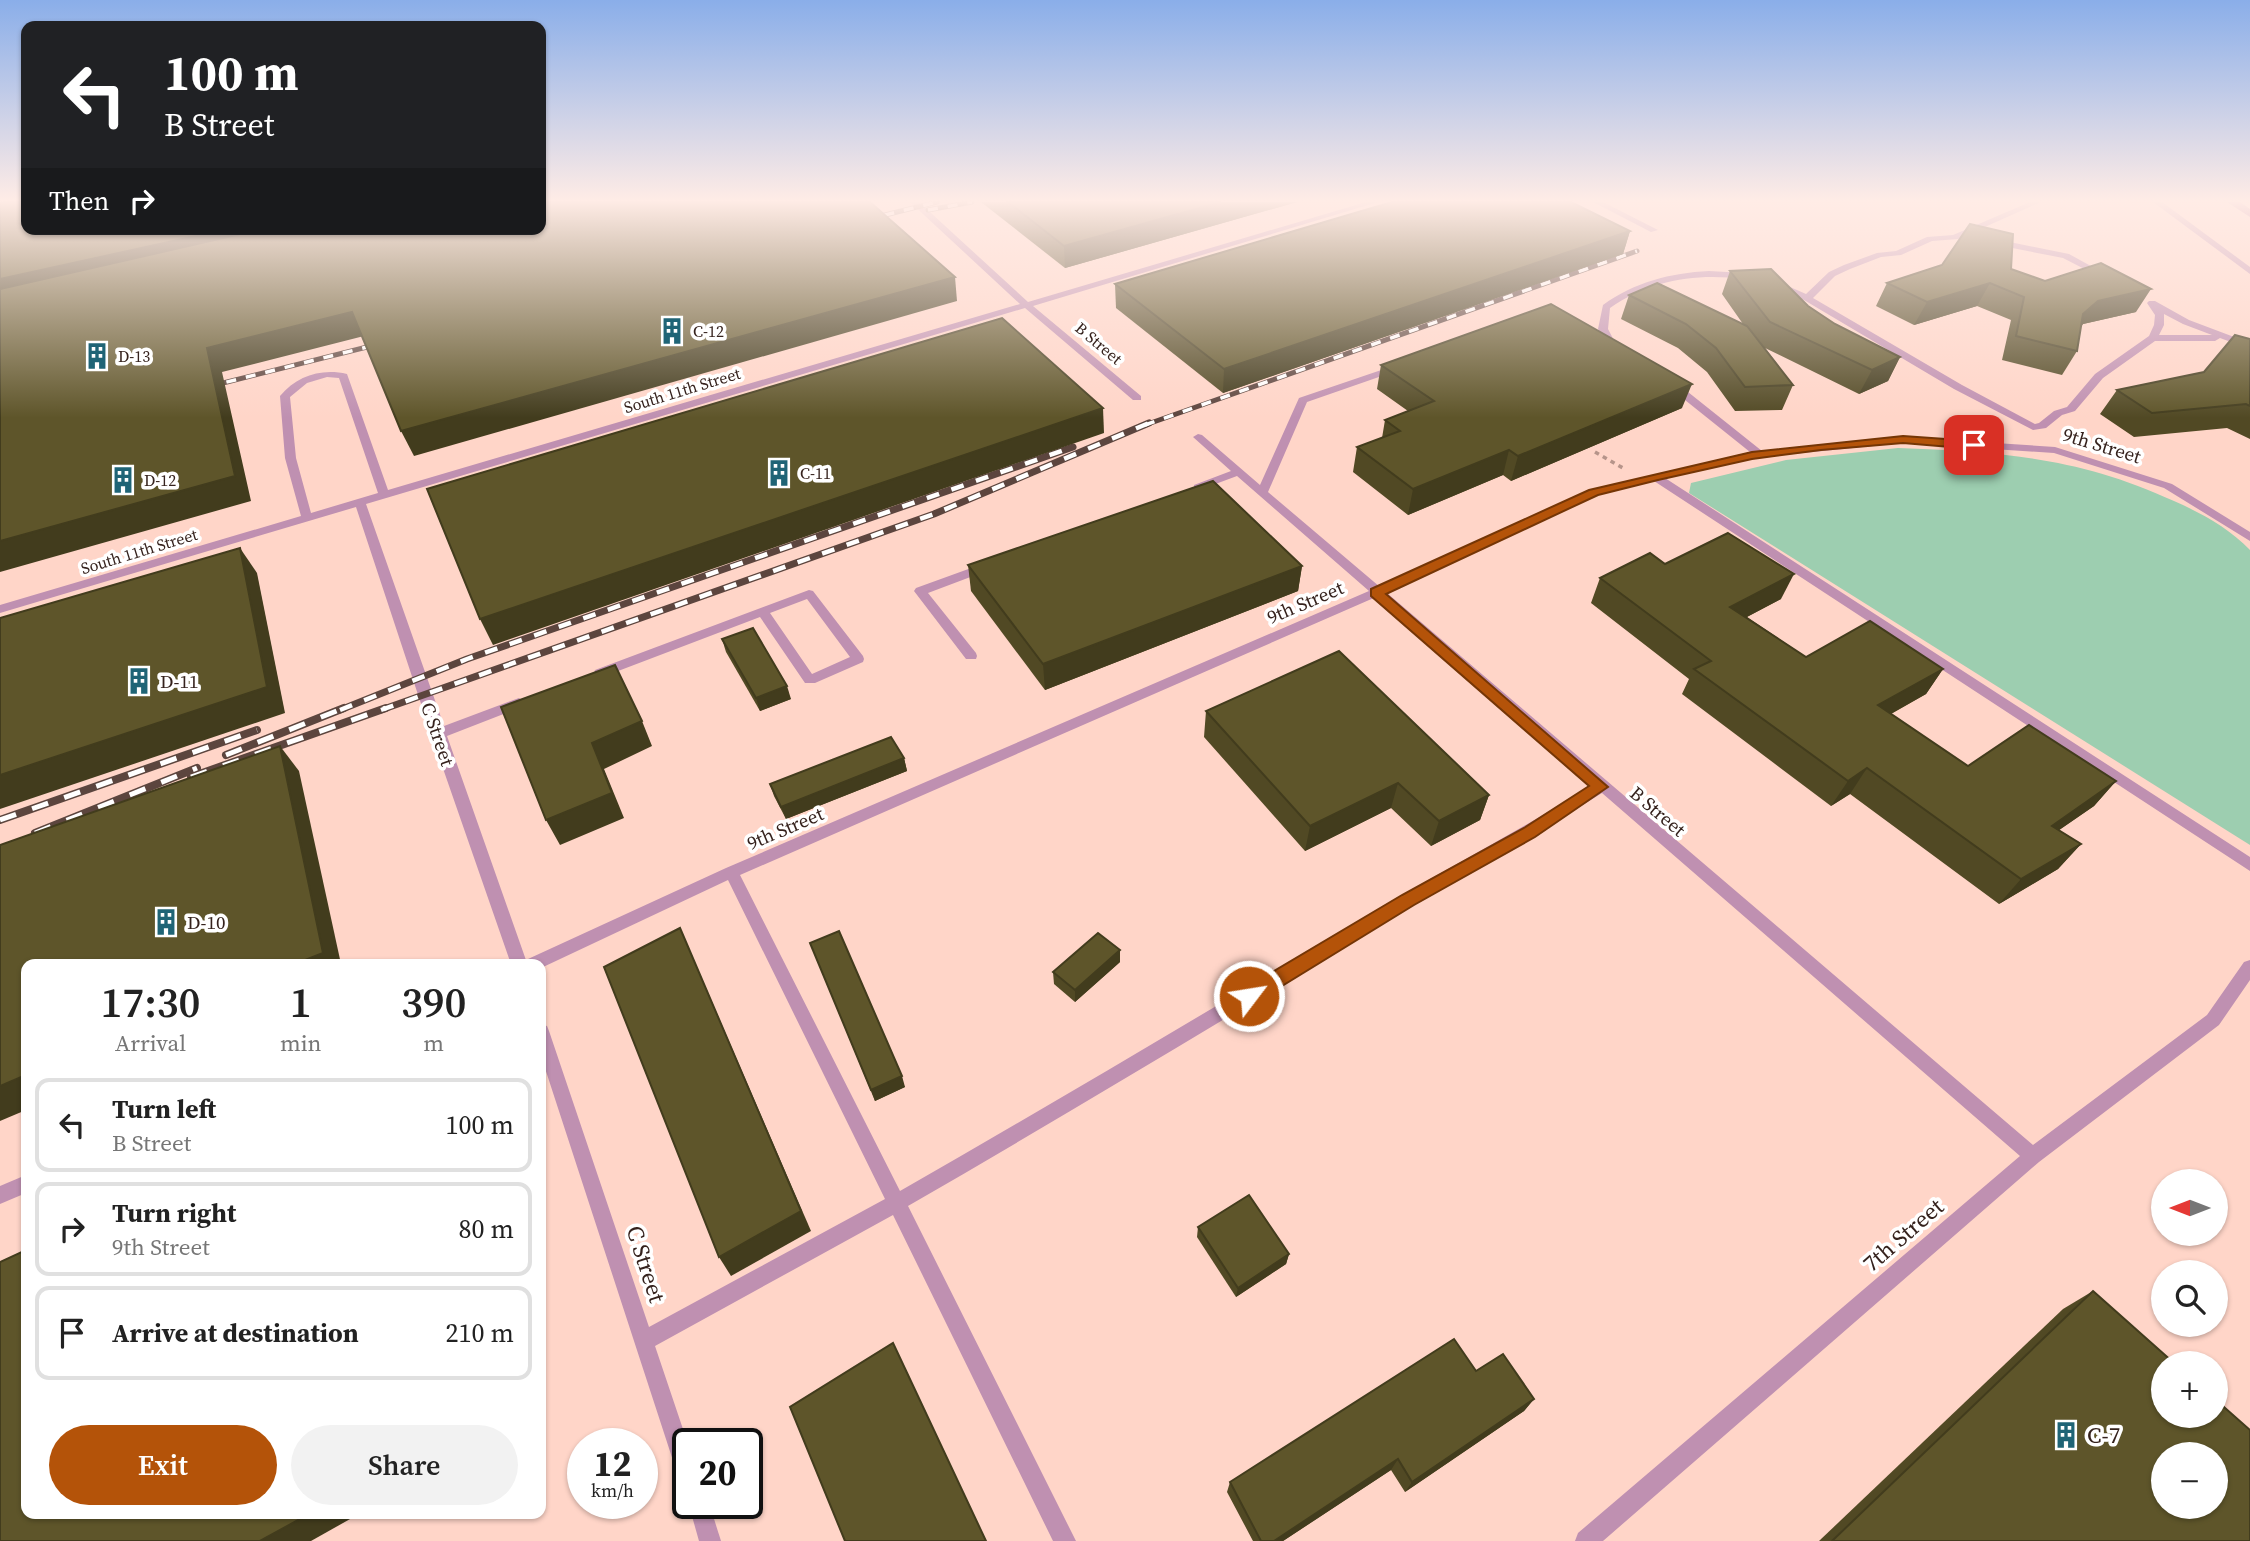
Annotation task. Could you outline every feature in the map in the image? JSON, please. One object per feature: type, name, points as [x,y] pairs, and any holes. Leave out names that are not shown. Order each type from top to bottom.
[{"type":"lane","name":"B Street","points":[[993,274],[1137,398]]},
{"type":"lane","name":"South 11th Street","points":[[0,609],[1129,274]]},
{"type":"lane","points":[[1807,298],[1832,274]]},
{"type":"lane","points":[[2100,274],[2112,280]]},
{"type":"lane","points":[[1622,358],[1613,349],[1603,328],[1606,307],[1621,295],[1692,275],[1754,277]]},
{"type":"lane","points":[[1766,280],[1807,298],[2033,427],[2042,426],[2058,414],[2071,409],[2099,376],[2153,338],[2160,325],[2160,315],[2152,303]]},
{"type":"lane","points":[[2141,298],[2225,338],[2250,346]]},
{"type":"lane","points":[[2153,338],[2225,338]]},
{"type":"lane","points":[[1263,491],[1303,400],[1407,365]]},
{"type":"lane","points":[[307,518],[297,489],[284,414],[285,396],[308,379],[325,374],[342,376],[384,495]]},
{"type":"lane","points":[[1659,383],[1684,394],[1759,454]]},
{"type":"lane","name":"B Street","points":[[1198,438],[1263,491],[1600,787],[2033,1156]]},
{"type":"lane","name":"9th Street","points":[[545,959],[731,872],[1376,593],[1594,493],[1656,477],[1759,454],[1903,440],[2055,450],[2168,486],[2250,537]]},
{"type":"lane","points":[[1188,491],[1239,471]]},
{"type":"lane","points":[[1656,477],[2250,865]]},
{"type":"lane","name":"C Street","points":[[360,502],[517,959]]},
{"type":"lane","points":[[971,656],[919,591],[996,562]]},
{"type":"lane","points":[[581,680],[762,611],[809,594],[858,659],[810,680],[762,611]]},
{"type":"lane","points":[[438,734],[529,699]]},
{"type":"lane","points":[[644,1341],[896,1203],[1110,1080],[1408,900],[1530,832],[1600,787]]},
{"type":"lane","points":[[731,872],[1065,1541]]},
{"type":"lane","name":"7th Street","points":[[1586,1541],[2033,1156],[2213,1020],[2250,967]]},
{"type":"lane","name":"C Street","points":[[546,1046],[673,1428]]},
{"type":"lane","points":[[0,1195],[21,1186]]},
{"type":"lane","points":[[703,1519],[710,1541]]},
{"type":"path","points":[[1595,452],[1624,469]]},
{"type":"green space","points":[[1898,448],[2006,455],[2072,466],[2105,475],[2139,486],[2194,511],[2224,528],[2250,550],[2250,845],[1689,493],[1691,483],[1786,460]]},
{"type":"building","points":[[0,274],[23,274],[0,279]]},
{"type":"building","points":[[66,274],[952,274],[955,277],[401,431],[352,312],[207,348],[235,476],[0,541],[0,289]]},
{"type":"building","points":[[1149,274],[1504,274],[1224,369],[1115,284]]},
{"type":"building","points":[[1732,274],[1776,274],[1808,306],[1835,324],[1900,357],[1872,370],[1770,322]]},
{"type":"building","points":[[1915,274],[2025,274],[2045,281],[2067,274],[2122,274],[2151,289],[2098,301],[2083,314],[2077,351],[2016,336],[2024,297],[1990,283],[1927,302],[1887,283]]},
{"type":"building","points":[[1657,283],[1747,326],[1793,385],[1745,387],[1716,348],[1686,324],[1629,295]]},
{"type":"building","points":[[1551,304],[1692,384],[1518,456],[1509,450],[1413,489],[1357,447],[1400,431],[1385,420],[1434,401],[1381,365]]},
{"type":"building","name":"C-11","points":[[1002,318],[1103,408],[480,619],[427,489]]},
{"type":"building","points":[[2235,335],[2250,339],[2250,406],[2246,404],[2152,413],[2117,390],[2204,372]]},
{"type":"building","points":[[1213,481],[1302,566],[1043,664],[968,565]]},
{"type":"building","points":[[1728,533],[1794,574],[1730,607],[1806,657],[1870,621],[1943,669],[1878,705],[1968,766],[2029,725],[2116,781],[2052,826],[2081,844],[2021,879],[1867,768],[1848,781],[1694,669],[1711,661],[1600,578],[1650,553],[1665,564]]},
{"type":"building","name":"D-11","points":[[240,548],[267,687],[0,775],[0,618]]},
{"type":"building","points":[[753,628],[787,686],[756,698],[722,639]]},
{"type":"building","points":[[1339,651],[1489,795],[1439,821],[1398,783],[1310,826],[1206,711]]},
{"type":"building","points":[[615,665],[642,721],[592,743],[612,793],[546,820],[501,707]]},
{"type":"building","points":[[891,737],[904,758],[781,807],[770,784]]},
{"type":"building","name":"D-10","points":[[280,746],[323,953],[308,959],[21,959],[21,1077],[0,1086],[0,845]]},
{"type":"building","points":[[680,928],[801,1211],[719,1257],[604,967]]},
{"type":"building","points":[[839,931],[902,1076],[871,1090],[810,943]]},
{"type":"building","points":[[1098,933],[1120,950],[1075,990],[1053,972]]},
{"type":"building","points":[[1249,1195],[1289,1254],[1238,1288],[1198,1227]]},
{"type":"building","points":[[21,1252],[21,1519],[300,1519],[260,1541],[0,1541],[0,1262]]},
{"type":"building","name":"C-7","points":[[2093,1291],[2160,1351],[2151,1351],[2151,1428],[2228,1428],[2228,1411],[2250,1430],[2250,1541],[1832,1541]]},
{"type":"building","points":[[1454,1339],[1476,1371],[1503,1354],[1534,1399],[1412,1482],[1398,1459],[1274,1541],[1261,1541],[1230,1482]]},
{"type":"building","points":[[893,1343],[986,1541],[845,1541],[790,1407]]},
{"type":"railway","points":[[1145,425],[1572,274]]},
{"type":"railway","points":[[207,387],[387,342]]},
{"type":"railway","points":[[381,710],[934,514],[1149,423]]},
{"type":"railway","points":[[340,710],[467,659],[1073,447]]},
{"type":"railway","points":[[226,755],[344,708]]},
{"type":"railway","points":[[191,777],[386,708]]},
{"type":"railway","points":[[0,820],[257,730]]},
{"type":"railway","points":[[35,833],[197,768]]},
{"type":"place","name":"C-12","points":[[672,331]]},
{"type":"place","name":"D-13","points":[[97,356]]},
{"type":"place","name":"C-11","points":[[779,473]]},
{"type":"place","name":"D-12","points":[[123,480]]},
{"type":"place","name":"D-11","points":[[139,681]]},
{"type":"place","name":"D-10","points":[[166,922]]},
{"type":"place","name":"C-7","points":[[2066,1435]]},
{"type":"route","points":[[1249,996],[1408,900],[1530,832],[1600,787],[1376,593],[1594,493],[1656,477],[1752,455],[1821,446],[1903,440],[1974,445]]}]
